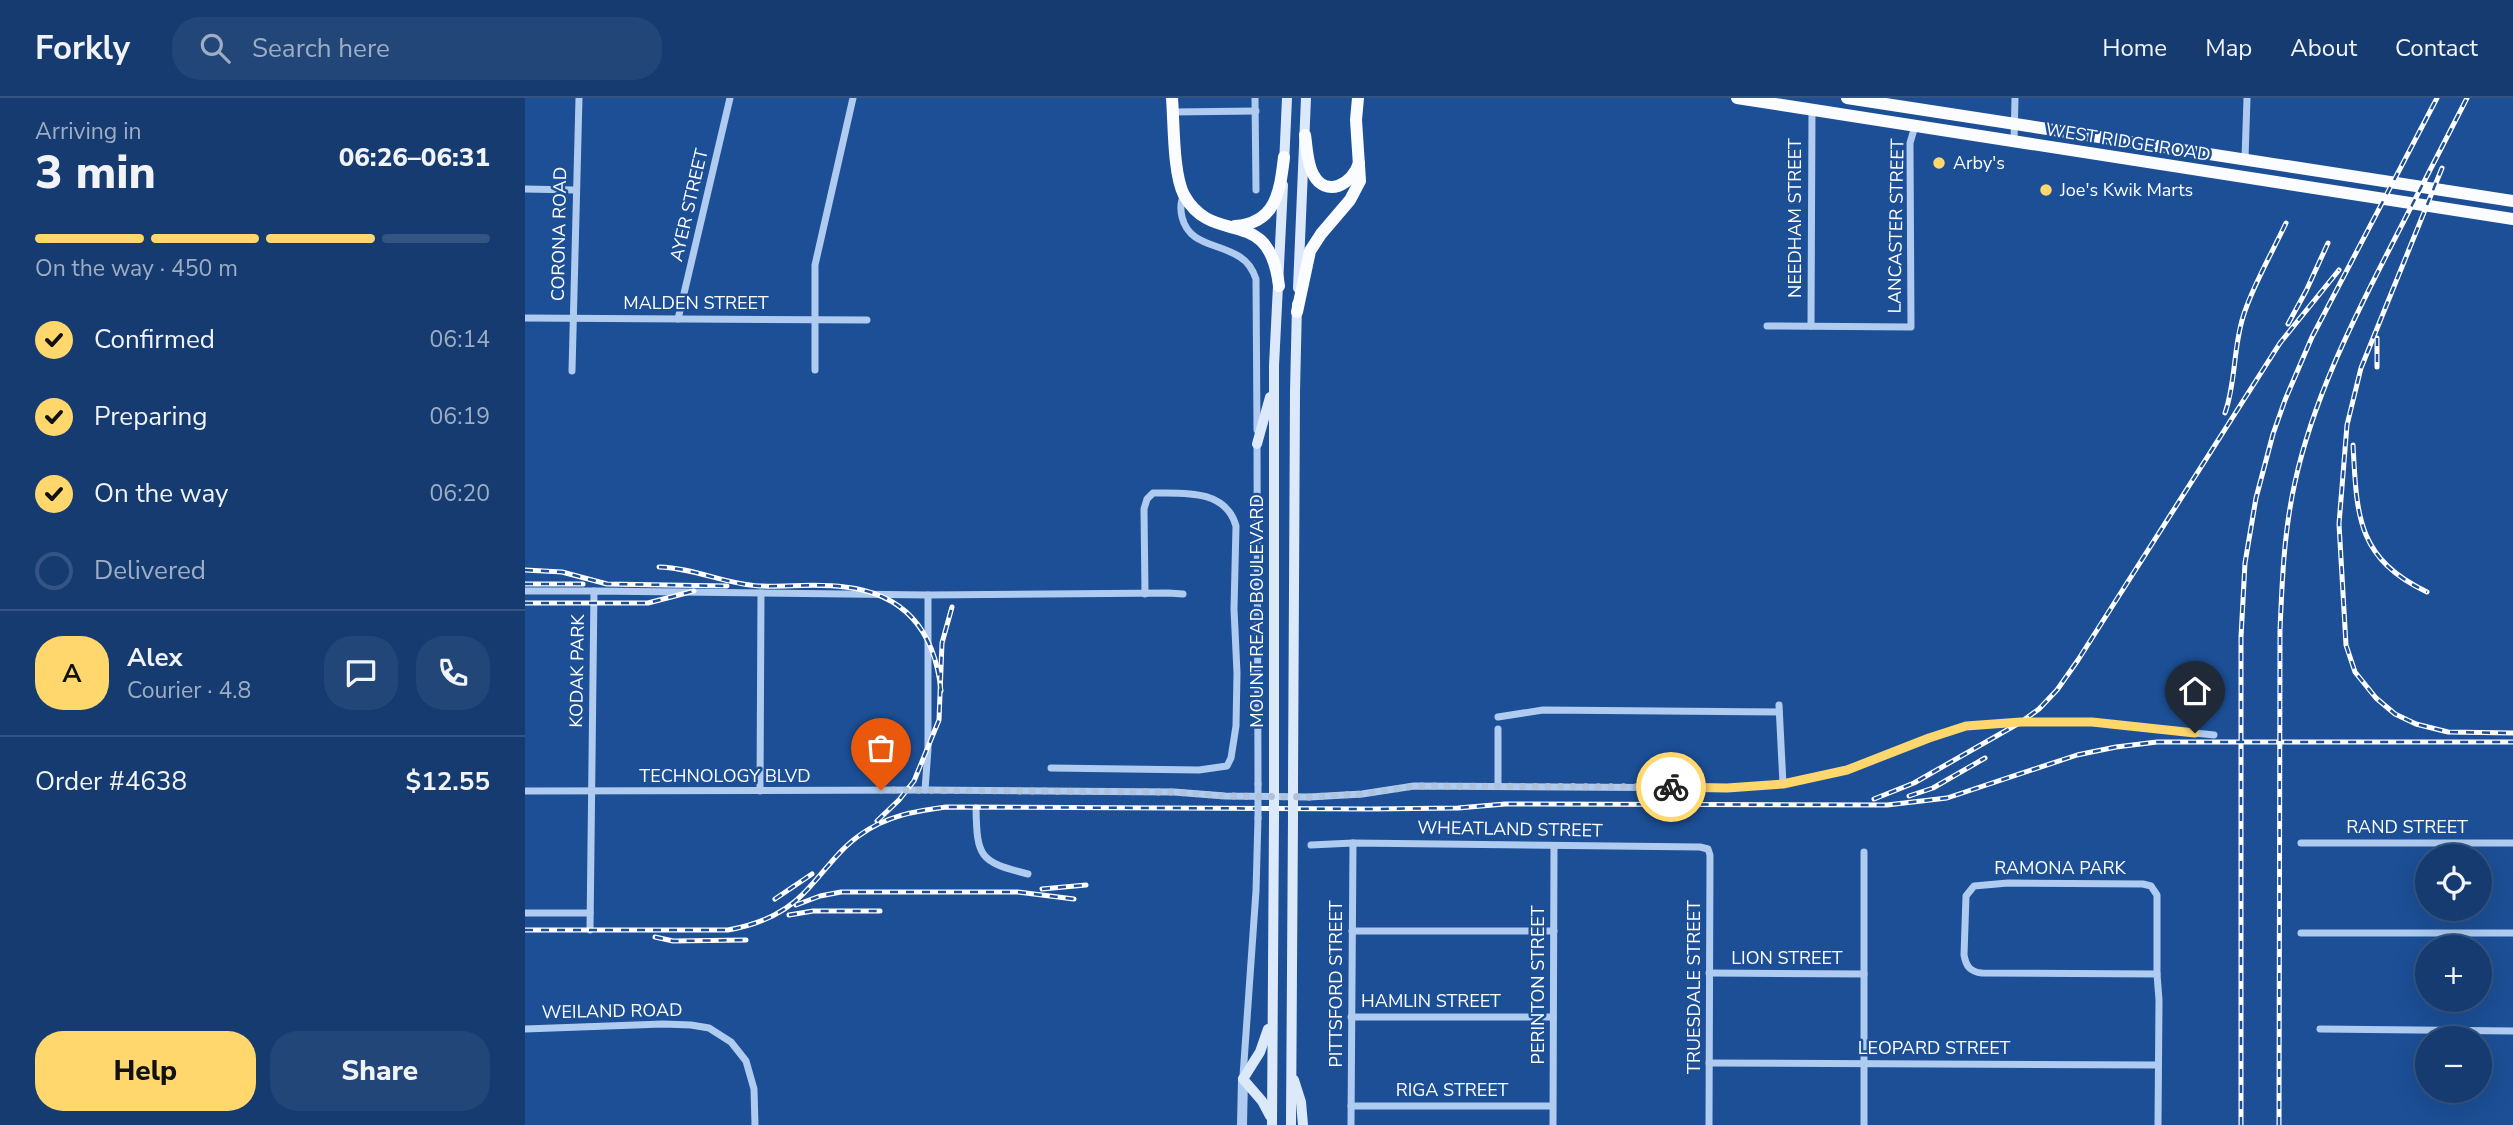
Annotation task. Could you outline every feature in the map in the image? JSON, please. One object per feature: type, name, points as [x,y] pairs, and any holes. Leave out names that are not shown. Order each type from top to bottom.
[{"type":"highway","points":[[1173,98],[1178,175],[1184,195],[1201,215],[1220,225],[1251,233],[1264,243],[1273,258],[1279,286]]},
{"type":"highway","points":[[1297,312],[1310,251],[1321,233],[1347,205],[1359,184],[1361,174],[1356,120],[1358,98]]},
{"type":"highway","name":"WEST RIDGE ROAD","points":[[1737,98],[2513,219]]},
{"type":"highway","name":"WEST RIDGE ROAD","points":[[1847,98],[2513,201]]},
{"type":"highway","points":[[1305,135],[1312,172],[1317,180],[1326,185],[1336,187],[1350,181],[1357,171],[1359,156]]},
{"type":"highway","points":[[1220,225],[1251,223],[1268,212],[1278,190],[1284,157]]},
{"type":"main road","name":"MOUNT READ BOULEVARD","points":[[1272,1122],[1275,366],[1287,98]]},
{"type":"main road","name":"MOUNT READ BOULEVARD","points":[[1291,1125],[1294,392],[1306,98]]},
{"type":"main road","points":[[1257,444],[1270,399],[1275,366]]},
{"type":"main road","points":[[1272,1002],[1266,1037],[1243,1079],[1262,1101],[1272,1122]]},
{"type":"main road","points":[[1290,1070],[1301,1101],[1303,1125]]},
{"type":"street","name":"CORONA ROAD","points":[[572,371],[579,98]]},
{"type":"street","name":"AYER STREET","points":[[678,319],[730,98]]},
{"type":"street","points":[[814,370],[815,265],[853,98]]},
{"type":"street","points":[[1255,98],[1256,190]]},
{"type":"street","points":[[2014,142],[2015,98]]},
{"type":"street","points":[[2245,159],[2247,98]]},
{"type":"street","name":"NEEDHAM STREET","points":[[1811,326],[1812,110]]},
{"type":"street","points":[[1173,112],[1255,111]]},
{"type":"street","name":"LANCASTER STREET","points":[[1811,326],[1911,327],[1910,143],[1915,126]]},
{"type":"street","points":[[525,189],[575,190]]},
{"type":"street","name":"MOUNT READ BOULEVARD","points":[[1184,195],[1181,211],[1189,231],[1205,244],[1240,257],[1255,275],[1258,294],[1258,818],[1242,1125]]},
{"type":"street","name":"MALDEN STREET","points":[[525,318],[867,320]]},
{"type":"street","points":[[1767,326],[1811,326]]},
{"type":"street","points":[[1051,768],[1199,770],[1227,766],[1231,758],[1236,726],[1237,673],[1234,609],[1236,526],[1229,511],[1199,494],[1153,493],[1147,499],[1144,509],[1145,594]]},
{"type":"street","points":[[525,591],[594,591]]},
{"type":"street","name":"KODAK PARK","points":[[590,930],[594,591],[928,595],[1183,594]]},
{"type":"street","points":[[760,791],[761,593]]},
{"type":"street","points":[[925,790],[928,749],[928,595]]},
{"type":"street","points":[[1498,717],[1543,710],[1779,708],[1783,784]]},
{"type":"street","name":"TECHNOLOGY BLVD","points":[[525,791],[925,790],[1174,792],[1225,796],[1309,797],[1362,794],[1414,786],[1727,788],[1783,784],[1847,770],[1966,726],[2021,722],[2092,722],[2214,735]]},
{"type":"street","points":[[1498,786],[1499,729]]},
{"type":"street","points":[[976,808],[977,841],[984,858],[998,867],[1028,874]]},
{"type":"street","name":"WHEATLAND STREET","points":[[1311,845],[1353,843],[1700,846],[1708,849]]},
{"type":"street","name":"PITTSFORD STREET","points":[[1351,1125],[1353,843]]},
{"type":"street","name":"RAND STREET","points":[[2301,843],[2513,843]]},
{"type":"street","name":"PERINTON STREET","points":[[1553,1125],[1554,846]]},
{"type":"street","name":"TRUESDALE STREET","points":[[1708,849],[1709,1125]]},
{"type":"street","points":[[1864,852],[1864,1125]]},
{"type":"street","name":"RAMONA PARK","points":[[1987,884],[2151,886],[2157,895],[2157,974],[1972,971],[1966,965],[1964,955],[1965,904],[1968,891],[1974,886],[1987,884]]},
{"type":"street","points":[[525,913],[590,913]]},
{"type":"street","points":[[1352,931],[1554,931]]},
{"type":"street","points":[[2301,933],[2513,933]]},
{"type":"street","name":"LION STREET","points":[[1709,973],[1864,974]]},
{"type":"street","points":[[2157,974],[2158,1125]]},
{"type":"street","name":"HAMLIN STREET","points":[[1351,1017],[1553,1017]]},
{"type":"street","name":"WEILAND ROAD","points":[[525,1029],[663,1024],[691,1024],[709,1028],[731,1042],[746,1061],[754,1088],[755,1125]]},
{"type":"street","points":[[2320,1029],[2513,1031]]},
{"type":"street","name":"LEOPARD STREET","points":[[1709,1063],[2158,1065]]},
{"type":"street","name":"RIGA STREET","points":[[1351,1106],[1552,1106]]},
{"type":"railway","points":[[2241,1125],[2241,637],[2245,563],[2256,498],[2273,434],[2312,337],[2437,98]]},
{"type":"railway","points":[[2279,1125],[2280,631],[2284,556],[2291,500],[2312,422],[2347,334],[2467,98]]},
{"type":"railway","points":[[2442,168],[2361,368],[2347,425],[2339,524],[2346,645],[2355,672],[2376,698],[2395,714],[2416,724],[2448,732],[2513,733]]},
{"type":"railway","points":[[2225,413],[2243,317],[2286,223]]},
{"type":"railway","points":[[2288,324],[2328,243]]},
{"type":"railway","points":[[1874,799],[1914,783],[2021,722],[2039,709],[2057,690],[2280,343],[2339,270]]},
{"type":"railway","points":[[2377,338],[2377,367]]},
{"type":"railway","points":[[2353,445],[2359,513],[2373,549],[2386,565],[2427,592]]},
{"type":"railway","points":[[659,567],[685,570],[746,585],[845,587],[885,598],[901,607],[924,634],[938,670],[941,691]]},
{"type":"railway","points":[[525,570],[562,572],[607,584],[727,586]]},
{"type":"railway","points":[[525,584],[583,584]]},
{"type":"railway","points":[[525,603],[648,603],[694,591]]},
{"type":"railway","points":[[877,821],[914,781],[939,720],[942,643],[952,607]]},
{"type":"railway","points":[[525,930],[728,930],[749,925],[779,913],[796,900],[852,841],[880,823],[901,815],[946,807],[1370,809],[1458,808],[1505,804],[1887,805],[1947,798],[2077,755],[2157,742],[2513,742]]},
{"type":"railway","points":[[1909,796],[1933,788],[1985,758]]},
{"type":"railway","points":[[775,899],[812,874]]},
{"type":"railway","points":[[1042,889],[1086,885]]},
{"type":"railway","points":[[796,905],[841,892],[1018,892],[1074,899]]},
{"type":"railway","points":[[789,915],[813,911],[880,911]]},
{"type":"railway","points":[[655,937],[673,941],[746,940]]},
{"type":"way so far","points":[[881,790],[1174,792],[1225,796],[1309,797],[1362,794],[1414,786],[1671,787]]},
{"type":"place","name":"Arby's","points":[[1939,163]]},
{"type":"place","name":"Joe's Kwik Marts","points":[[2046,190]]},
{"type":"route","points":[[1671,787],[1727,788],[1783,784],[1847,770],[1966,726],[2021,722],[2092,722],[2195,733]]}]
